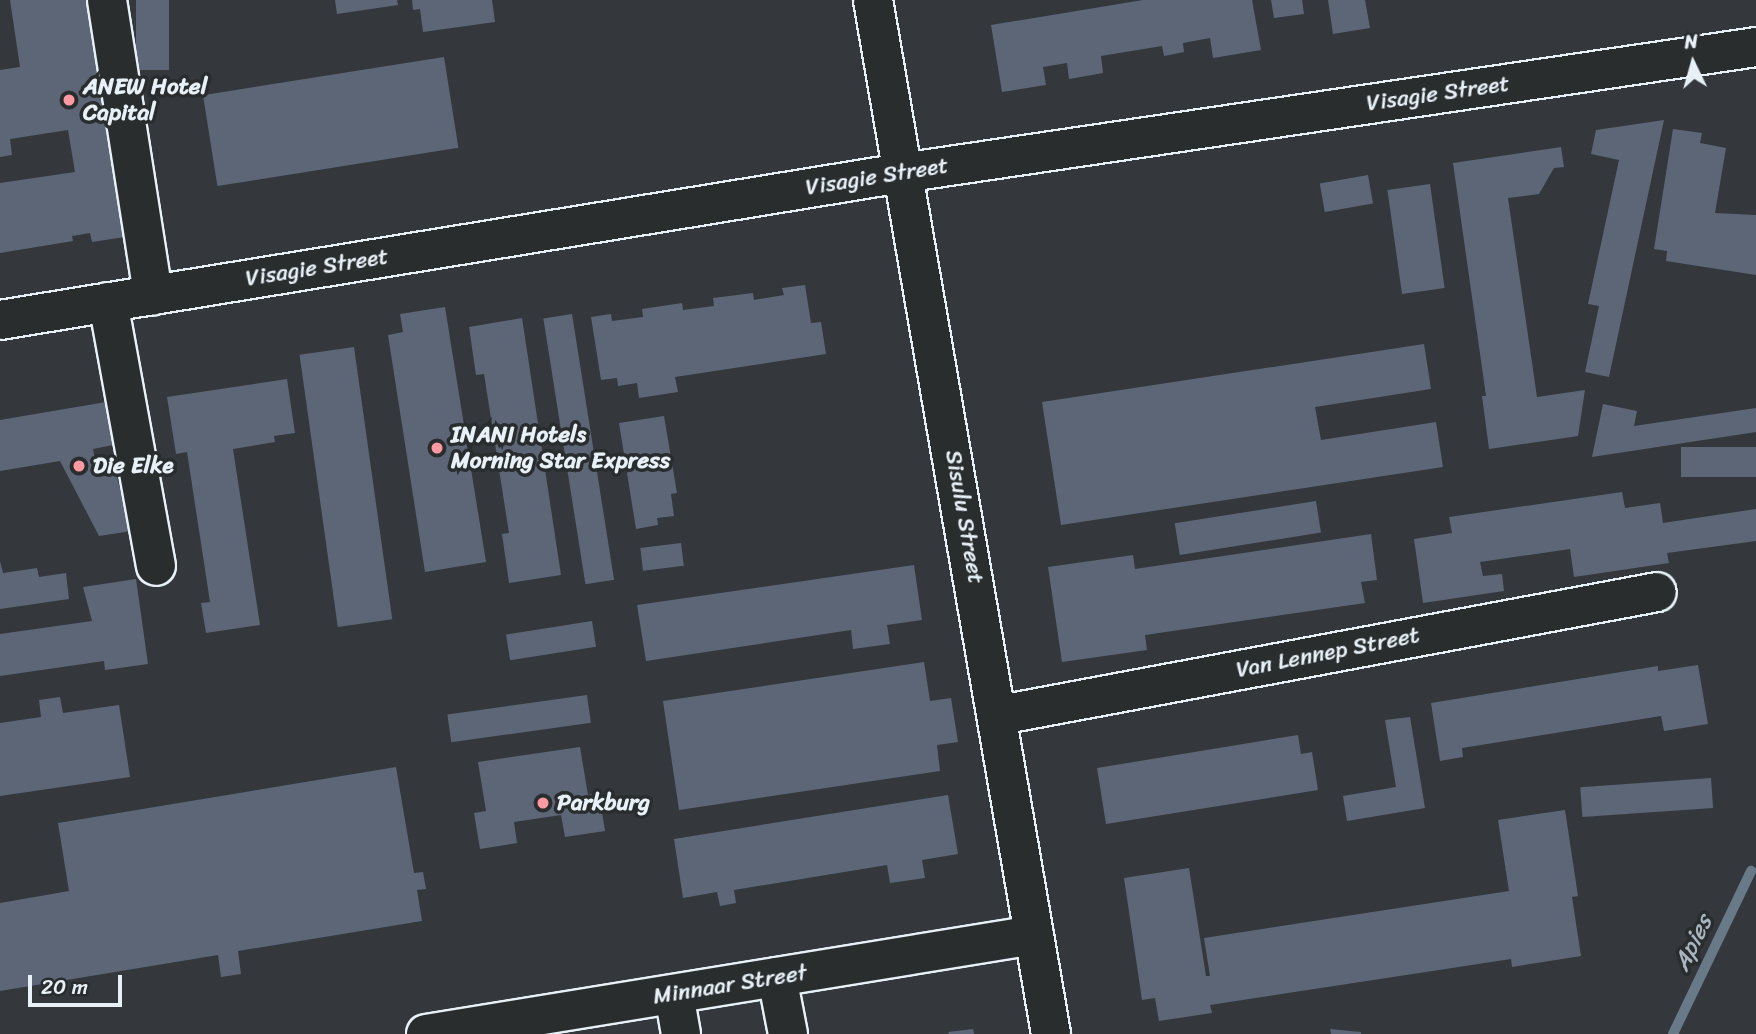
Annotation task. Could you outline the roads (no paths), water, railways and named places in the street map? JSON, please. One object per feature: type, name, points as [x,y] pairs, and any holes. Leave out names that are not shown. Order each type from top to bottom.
[{"type":"street","points":[[107,0],[153,295]]},
{"type":"street","name":"Sisulu Street","points":[[873,0],[1000,715],[1051,1034]]},
{"type":"street","name":"Visagie Street","points":[[0,320],[902,173],[1756,47]]},
{"type":"street","points":[[108,302],[156,566]]},
{"type":"street","name":"Van Lennep Street","points":[[1000,715],[1657,592]]},
{"type":"street","name":"Minnaar Street","points":[[426,1034],[1034,935]]},
{"type":"street","points":[[777,977],[788,1034]]},
{"type":"street","points":[[674,994],[681,1034]]},
{"type":"waterway","name":"Apies","points":[[1673,1034],[1751,871]]},
{"type":"place","name":"ANEW Hotel Capital","points":[[69,100]]},
{"type":"place","name":"INANI Hotels Morning Star Express","points":[[437,448]]},
{"type":"place","name":"Die Elke","points":[[79,466]]},
{"type":"place","name":"Parkburg","points":[[543,803]]}]
